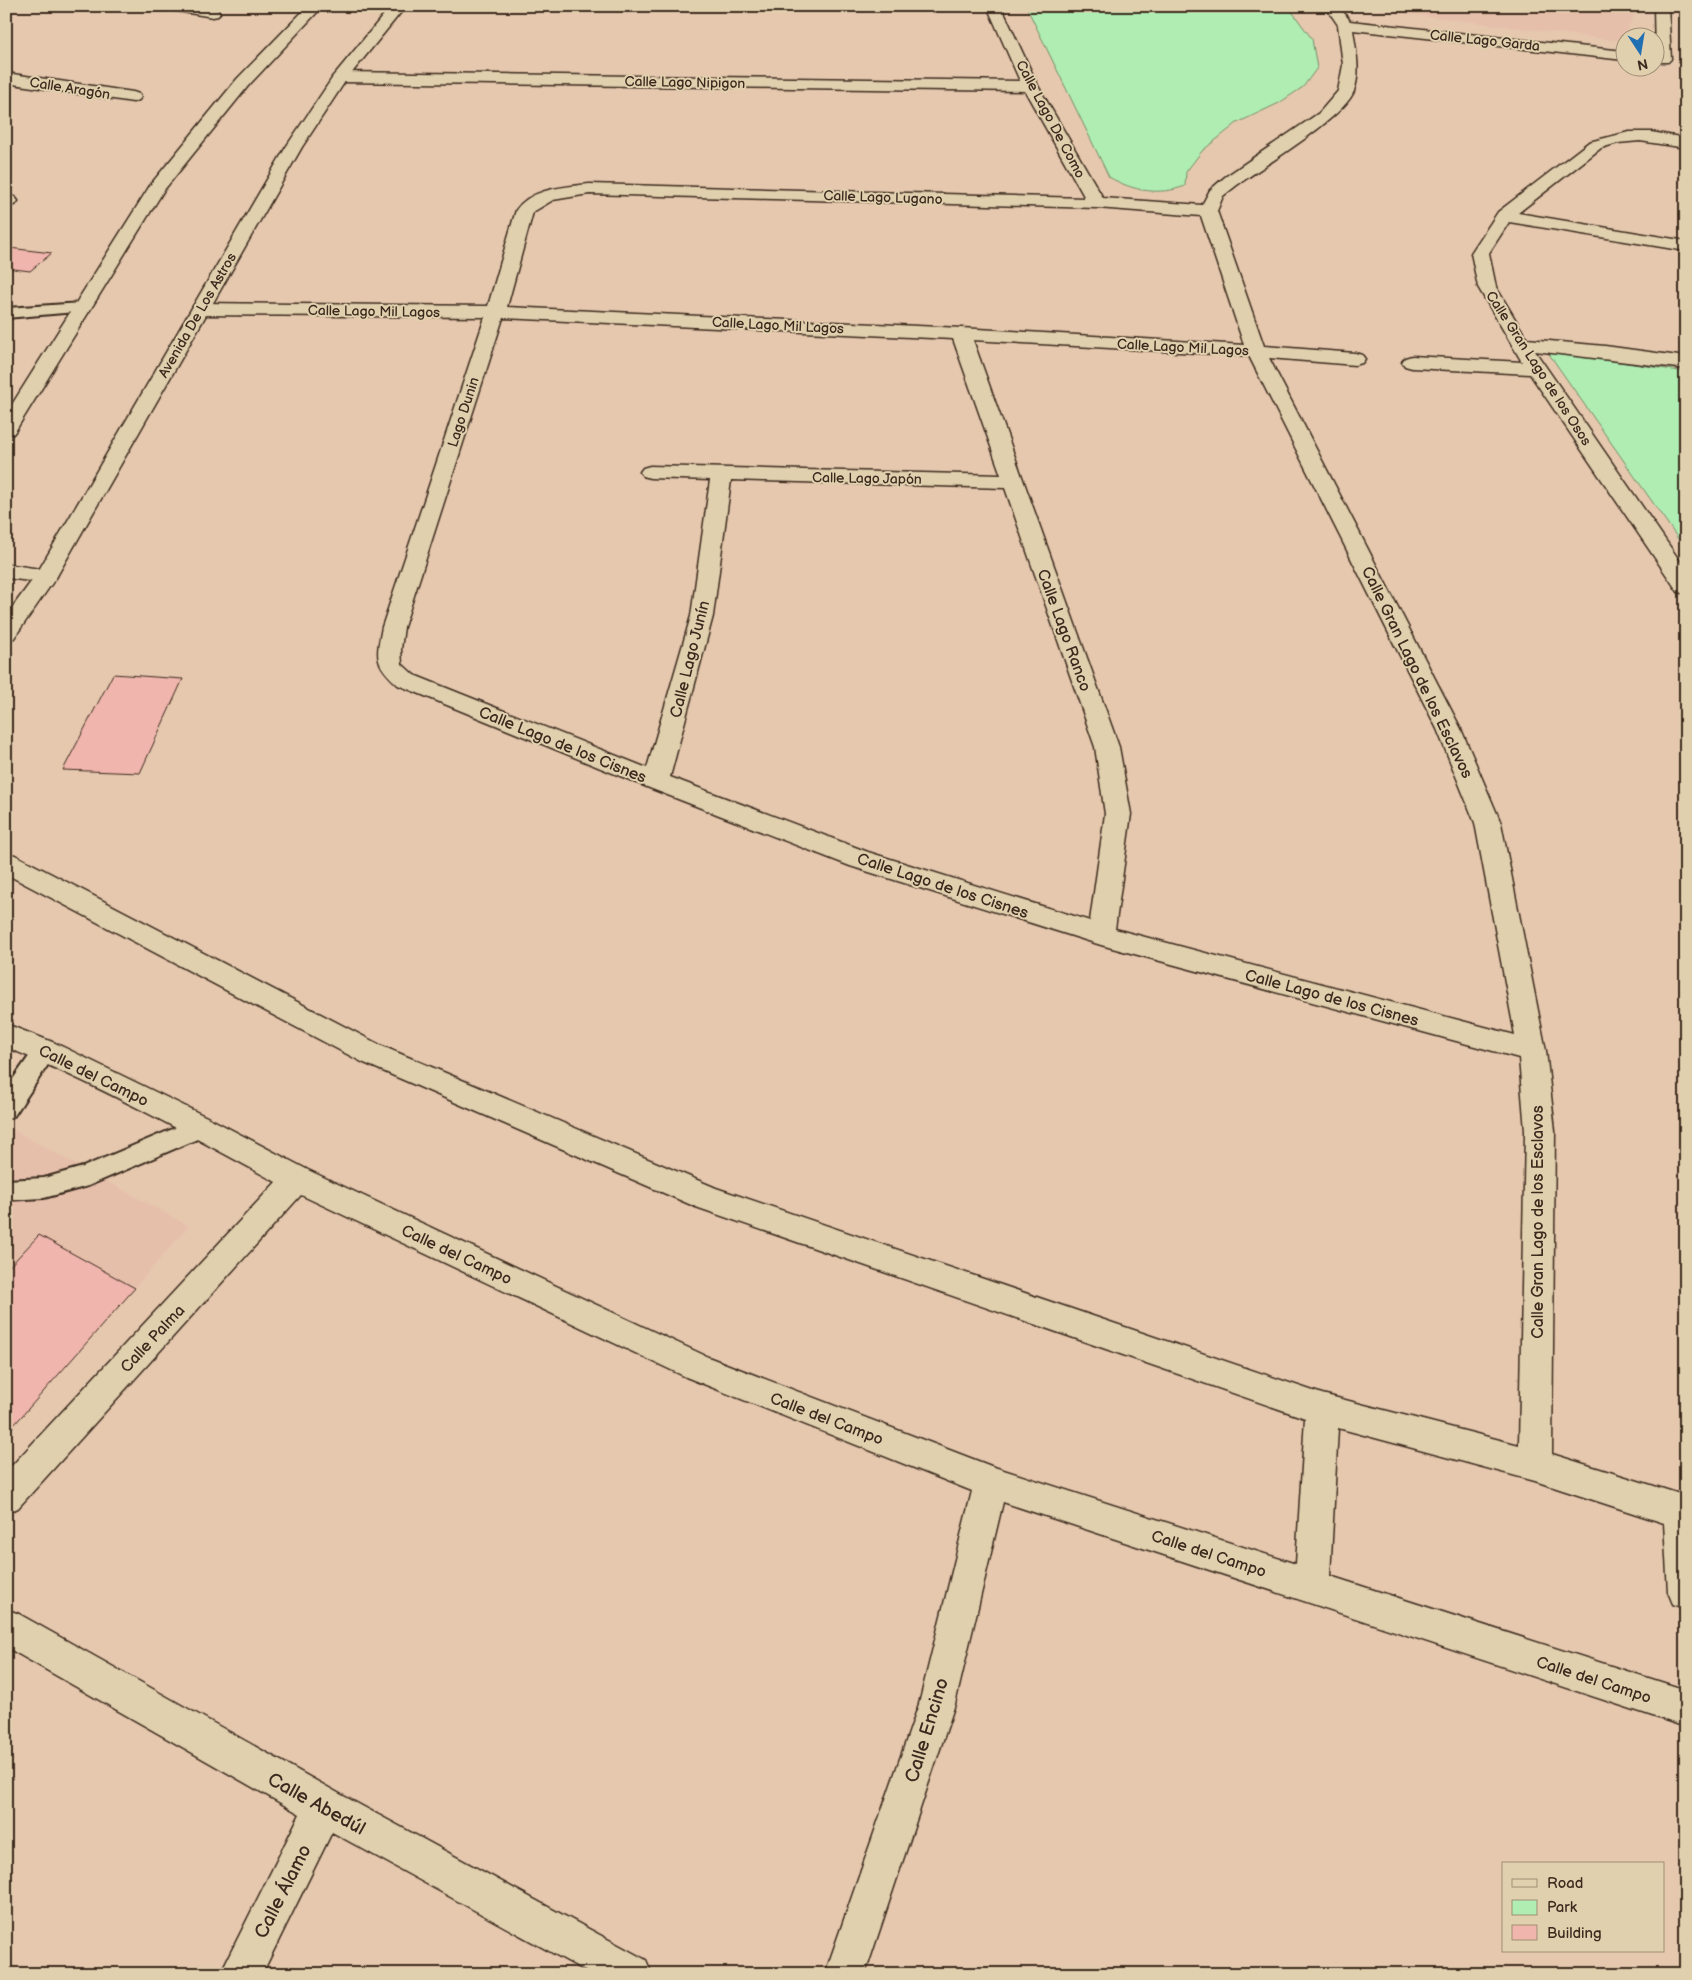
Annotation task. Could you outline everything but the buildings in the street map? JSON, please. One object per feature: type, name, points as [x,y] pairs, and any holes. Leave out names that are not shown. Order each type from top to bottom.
[{"type":"street","points":[[170,6],[213,13]]},
{"type":"street","points":[[8,424],[156,188],[243,82],[316,6]]},
{"type":"street","name":"Avenida De Los Astros","points":[[6,633],[46,576],[294,146],[340,77],[400,6]]},
{"type":"street","name":"Calle Lago De Como","points":[[994,6],[1030,86],[1097,203]]},
{"type":"street","points":[[1208,211],[1216,194],[1231,181],[1325,116],[1346,92],[1351,65],[1345,25],[1332,6]]},
{"type":"street","points":[[1661,6],[1665,59]]},
{"type":"street","name":"Calle Lago Garda","points":[[1345,25],[1614,54]]},
{"type":"street","name":"Calle Lago Nipigon","points":[[340,77],[1030,86]]},
{"type":"street","name":"Calle Aragón","points":[[6,78],[133,97]]},
{"type":"street","name":"Calle Gran Lago de los Osos","points":[[1686,142],[1629,136],[1612,138],[1595,145],[1504,216],[1480,253],[1487,287],[1536,369],[1686,587]]},
{"type":"street","name":"Calle Lago Lugano","points":[[558,192],[589,189],[1097,203],[1208,211]]},
{"type":"street","name":"Lago Dunin","points":[[389,649],[393,627],[496,312],[525,210],[536,200],[558,192]]},
{"type":"street","name":"Calle Gran Lago de los Esclavos","points":[[1208,211],[1256,351],[1449,728],[1488,823],[1532,1051],[1540,1131],[1535,1465]]},
{"type":"street","points":[[1504,216],[1686,246]]},
{"type":"street","name":"Calle Lago Mil Lagos","points":[[201,309],[496,312],[961,334],[1256,351],[1355,359]]},
{"type":"street","name":"Calle Lago Ranco","points":[[961,334],[1107,748],[1118,814],[1101,935]]},
{"type":"street","points":[[1522,344],[1605,352],[1686,363]]},
{"type":"street","points":[[1412,362],[1536,369]]},
{"type":"street","name":"Calle Lago Japón","points":[[650,472],[1013,482]]},
{"type":"street","name":"Calle Lago Junín","points":[[656,782],[702,616],[721,475]]},
{"type":"street","points":[[6,572],[46,576]]},
{"type":"street","name":"Calle Lago de los Cisnes","points":[[389,649],[391,666],[406,680],[656,782],[859,859],[1101,935],[1532,1051]]},
{"type":"street","points":[[6,862],[372,1054],[706,1198],[1322,1409],[1535,1465],[1684,1513],[1686,1592]]},
{"type":"street","name":"Calle del Campo","points":[[6,1034],[202,1127],[297,1179],[697,1367],[991,1482],[1686,1709]]},
{"type":"street","name":"Calle Palma","points":[[6,1496],[297,1179]]},
{"type":"street","points":[[1312,1587],[1322,1409]]},
{"type":"street","name":"Calle Encino","points":[[845,1974],[937,1704],[991,1482]]},
{"type":"street","name":"Calle Abedúl","points":[[6,1627],[324,1808],[632,1974]]},
{"type":"street","name":"Calle Álamo","points":[[240,1974],[324,1808]]},
{"type":"lane","points":[[6,313],[82,308]]},
{"type":"lane","points":[[6,1109],[45,1051]]},
{"type":"lane","points":[[6,1190],[44,1188],[88,1176],[202,1127]]},
{"type":"shaded area","points":[[1380,6],[1637,6],[1638,8],[1628,28],[1614,28],[1614,40],[1384,11]]},
{"type":"shaded area","points":[[6,1126],[189,1226],[6,1434]]},
{"type":"green space","points":[[1026,6],[1288,6],[1312,39],[1317,68],[1303,87],[1279,103],[1237,123],[1202,151],[1186,172],[1185,186],[1166,191],[1137,189],[1109,177]]},
{"type":"green space","points":[[1547,351],[1686,372],[1686,550]]}]
